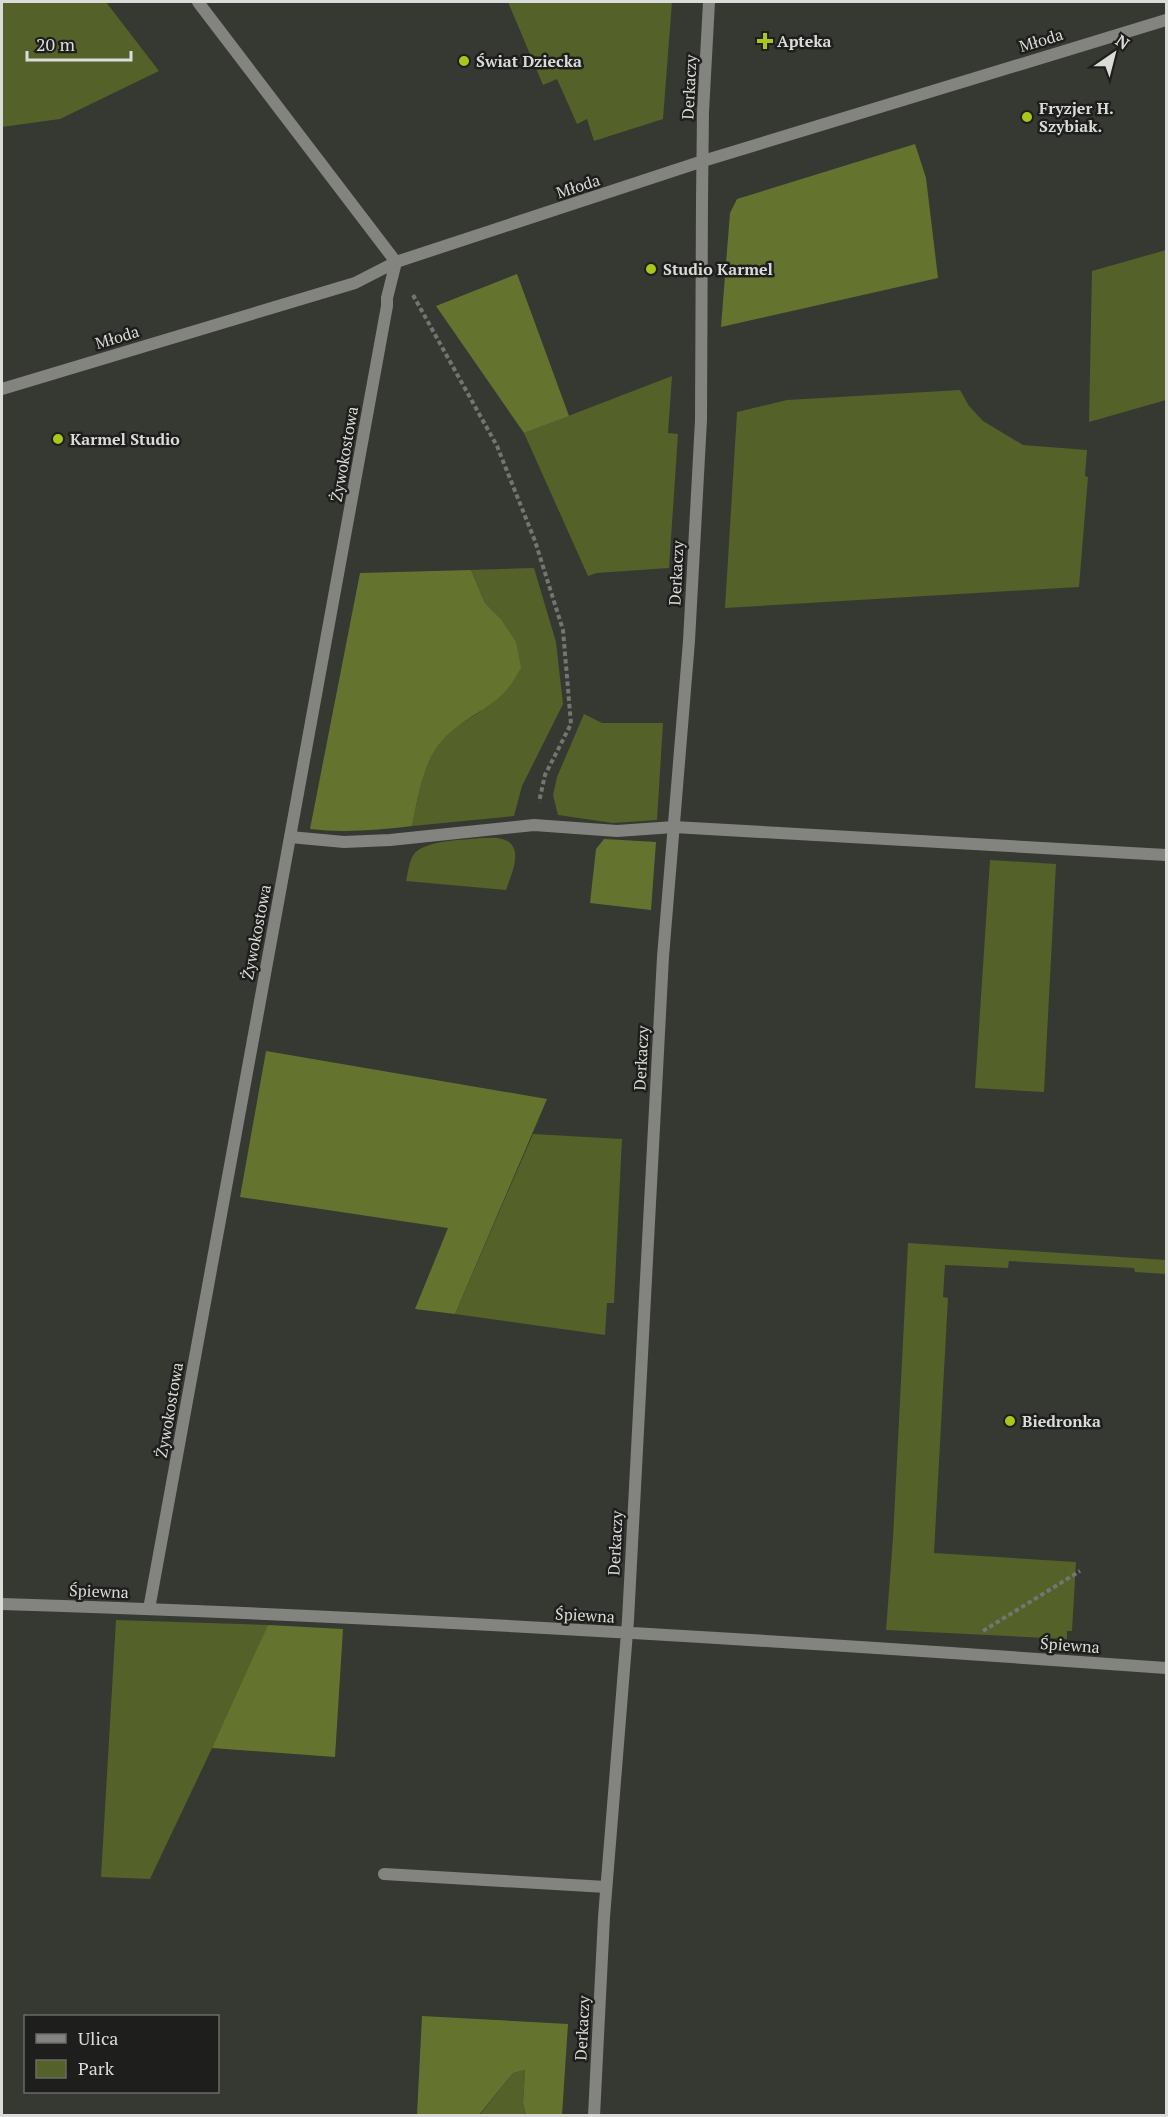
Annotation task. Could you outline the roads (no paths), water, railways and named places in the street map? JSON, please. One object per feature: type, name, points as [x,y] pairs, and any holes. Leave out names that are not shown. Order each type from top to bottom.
[{"type":"street","points":[[198,2],[396,262]]},
{"type":"street","name":"Derkaczy","points":[[594,2115],[606,1887],[627,1633],[663,957],[689,641],[701,420],[703,161],[710,2]]},
{"type":"street","name":"Młoda","points":[[2,389],[355,284],[396,262],[703,161],[1167,20]]},
{"type":"street","name":"Żywokostowa","points":[[149,1609],[387,298],[396,262]]},
{"type":"street","points":[[290,837],[344,842],[390,840],[534,825],[617,831],[674,827],[1167,855]]},
{"type":"street","name":"Śpiewna","points":[[2,1604],[149,1609],[627,1633],[1167,1668]]},
{"type":"street","points":[[384,1874],[606,1887]]},
{"type":"place","name":"Apteka","points":[[765,41]]},
{"type":"place","name":"Świat Dziecka","points":[[464,61]]},
{"type":"place","name":"Fryzjer H. Szybiak.","points":[[1027,117]]},
{"type":"place","name":"Studio Karmel","points":[[651,269]]},
{"type":"place","name":"Karmel Studio","points":[[58,439]]},
{"type":"place","name":"Biedronka","points":[[1010,1421]]}]
